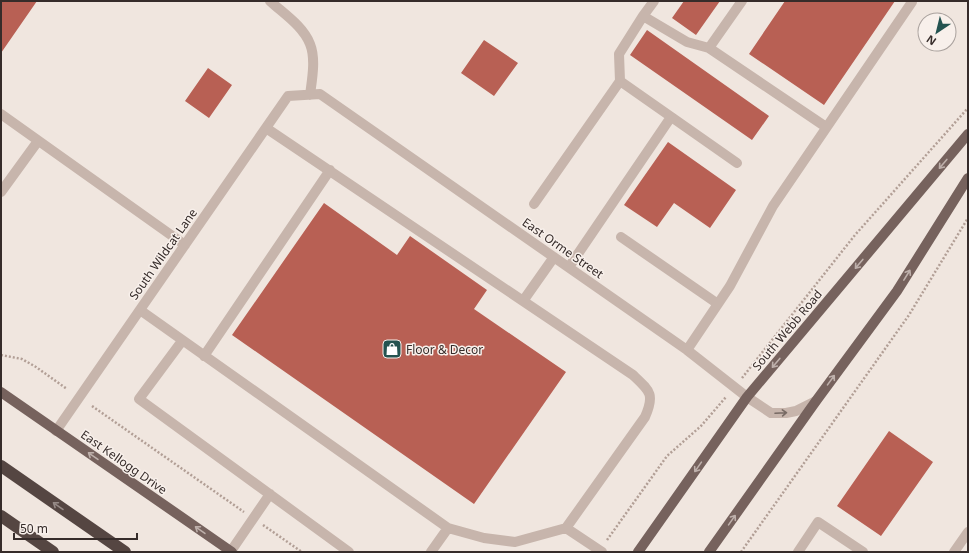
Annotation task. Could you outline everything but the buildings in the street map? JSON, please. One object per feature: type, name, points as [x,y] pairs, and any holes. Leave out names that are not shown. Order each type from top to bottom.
[{"type":"highway","points":[[1,466],[125,552]]},
{"type":"highway","points":[[1,516],[53,552]]},
{"type":"main road","name":"South Webb Road","points":[[638,552],[747,397],[968,134]]},
{"type":"main road","points":[[709,552],[816,401],[897,291],[968,178]]},
{"type":"main road","name":"East Kellogg Drive","points":[[1,392],[232,552]]},
{"type":"street","points":[[270,1],[302,29],[311,45],[313,62],[310,95]]},
{"type":"street","points":[[534,204],[620,81],[619,54],[654,1]]},
{"type":"street","points":[[710,48],[742,1]]},
{"type":"street","points":[[687,350],[730,286],[773,206],[912,2]]},
{"type":"street","points":[[643,16],[687,42],[710,48],[826,128]]},
{"type":"street","points":[[620,81],[737,163]]},
{"type":"street","name":"East Orme Street","points":[[293,96],[320,94],[687,350],[747,397],[771,413],[796,411],[816,401]]},
{"type":"street","name":"South Wildcat Lane","points":[[56,431],[288,96],[293,96]]},
{"type":"street","points":[[1,114],[185,245]]},
{"type":"street","points":[[569,267],[671,117]]},
{"type":"street","points":[[140,310],[448,528],[484,538],[515,542],[566,528],[645,417],[651,403],[648,390],[633,375],[266,128]]},
{"type":"street","points":[[1,192],[38,141]]},
{"type":"street","points":[[204,356],[330,170]]},
{"type":"street","points":[[621,237],[718,304]]},
{"type":"street","points":[[522,301],[554,257]]},
{"type":"street","points":[[182,341],[139,400],[349,552]]},
{"type":"street","points":[[232,552],[270,494]]},
{"type":"street","points":[[798,552],[818,522],[863,552]]},
{"type":"street","points":[[430,552],[448,528]]},
{"type":"street","points":[[566,528],[601,551]]},
{"type":"street","points":[[954,552],[968,532]]},
{"type":"path","points":[[601,551],[667,456],[701,426],[754,364],[855,235],[968,108]]},
{"type":"path","points":[[741,552],[909,315],[968,218]]},
{"type":"path","points":[[1,355],[22,359],[67,389]]},
{"type":"path","points":[[92,406],[224,499]]},
{"type":"place","name":"Floor & Decor","points":[[392,349]]}]
